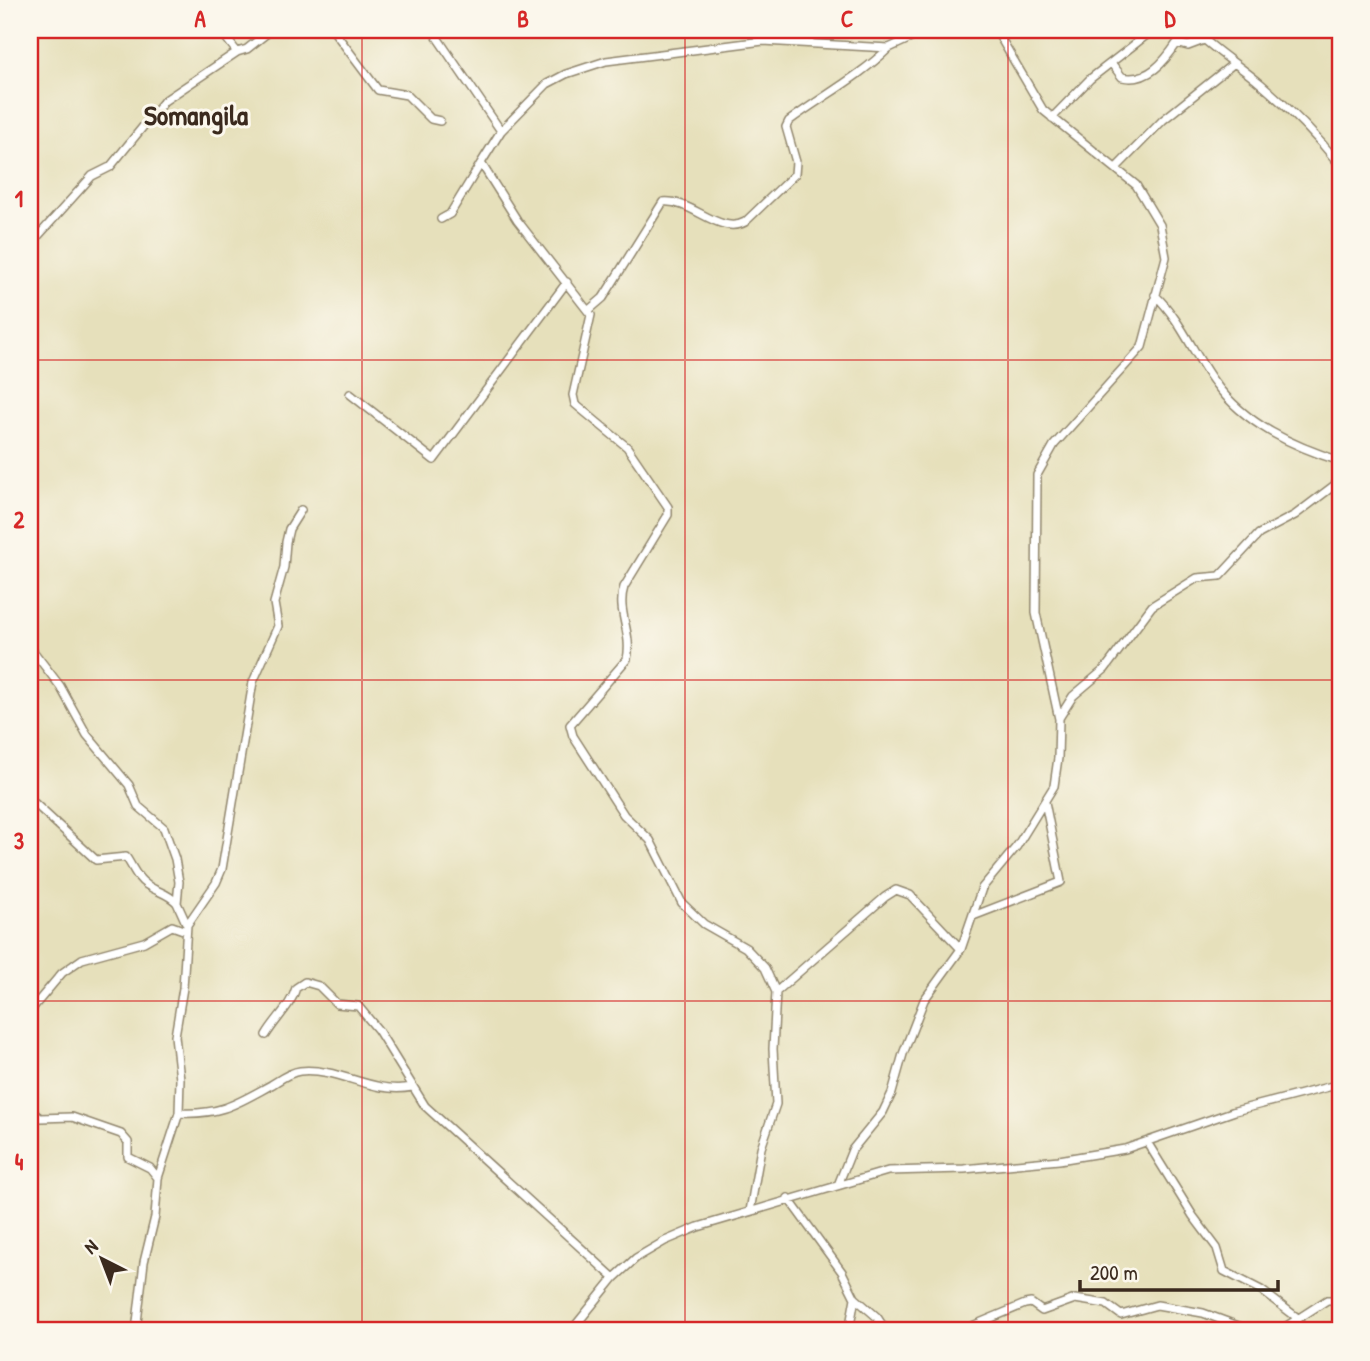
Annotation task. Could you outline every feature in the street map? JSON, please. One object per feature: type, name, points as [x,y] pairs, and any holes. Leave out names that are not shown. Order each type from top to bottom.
[{"type":"street","points":[[220,30],[237,51]]},
{"type":"street","points":[[30,245],[92,176],[110,167],[164,101],[237,51],[247,49],[271,30]]},
{"type":"street","points":[[333,30],[378,90],[407,95],[431,118],[440,121]]},
{"type":"street","points":[[432,30],[501,131]]},
{"type":"street","points":[[589,310],[603,298],[663,202],[679,203],[726,225],[735,227],[745,222],[795,174],[796,162],[786,127],[789,121],[863,73],[889,48],[928,30]]},
{"type":"street","points":[[838,1185],[852,1150],[883,1112],[924,1000],[961,949],[982,888],[1011,855],[1045,802],[1057,771],[1059,719],[1036,613],[1037,475],[1054,445],[1142,347],[1166,257],[1164,235],[1145,197],[1117,167],[1052,118],[1035,99],[1019,65],[1007,52],[996,30]]},
{"type":"street","points":[[1052,118],[1074,93],[1153,30]]},
{"type":"street","points":[[1194,30],[1310,128],[1340,165]]},
{"type":"street","points":[[1112,64],[1124,78],[1139,77],[1164,62],[1176,43],[1188,46],[1204,40],[1211,30]]},
{"type":"street","points":[[441,219],[450,214],[501,131],[547,85],[566,74],[606,61],[763,41],[889,48]]},
{"type":"street","points":[[1117,167],[1163,120],[1233,64]]},
{"type":"street","points":[[481,163],[517,220],[589,310],[592,319],[573,395],[575,404],[627,447],[664,498],[668,514],[624,587],[620,600],[630,647],[627,659],[570,725],[573,736],[624,815],[650,840],[681,903],[704,924],[746,948],[765,968],[776,992],[773,1049],[776,1104],[761,1148],[750,1210]]},
{"type":"street","points":[[350,394],[434,460],[567,282]]},
{"type":"street","points":[[1155,295],[1168,307],[1216,384],[1240,411],[1298,447],[1340,461]]},
{"type":"street","points":[[1059,719],[1073,696],[1105,669],[1126,638],[1161,599],[1197,578],[1220,576],[1259,534],[1295,515],[1340,481]]},
{"type":"street","points":[[187,928],[222,869],[253,682],[278,626],[274,603],[284,567],[286,542],[289,529],[302,510]]},
{"type":"street","points":[[30,647],[60,686],[87,735],[129,785],[138,806],[164,828],[175,859],[179,883],[177,902],[187,928],[183,988],[175,1036],[180,1079],[179,1113],[158,1178],[155,1217],[144,1262],[136,1331]]},
{"type":"street","points":[[30,799],[96,860],[126,857],[136,875],[146,885],[169,895],[177,902]]},
{"type":"street","points":[[973,916],[1060,882],[1045,802]]},
{"type":"street","points":[[776,992],[896,890],[910,895],[961,949]]},
{"type":"street","points":[[30,1011],[62,974],[82,959],[144,942],[172,926],[187,928]]},
{"type":"street","points":[[267,1035],[274,1021],[291,1002],[296,988],[305,982],[314,984],[337,1004],[358,1006],[378,1030],[425,1105],[455,1136],[614,1278]]},
{"type":"street","points":[[179,1113],[208,1114],[229,1108],[300,1071],[351,1076],[370,1086],[384,1089],[412,1087]]},
{"type":"street","points":[[571,1331],[614,1278],[636,1258],[665,1241],[750,1210],[888,1171],[964,1169],[1059,1160],[1125,1149],[1235,1111],[1340,1084]]},
{"type":"street","points":[[30,1110],[40,1118],[72,1117],[121,1134],[128,1142],[128,1157],[150,1168],[158,1178]]},
{"type":"street","points":[[1147,1142],[1193,1216],[1217,1248],[1224,1271],[1261,1290],[1299,1319]]},
{"type":"street","points":[[788,1198],[842,1272],[855,1298],[877,1317],[887,1331]]},
{"type":"street","points":[[849,1331],[855,1298]]},
{"type":"street","points":[[960,1331],[1026,1304],[1031,1303],[1042,1311],[1075,1299],[1106,1304],[1121,1315],[1157,1305],[1203,1313],[1252,1331]]},
{"type":"street","points":[[1279,1331],[1327,1300],[1340,1300]]},
{"type":"district","name":"Somangila","points":[[196,115]]}]
